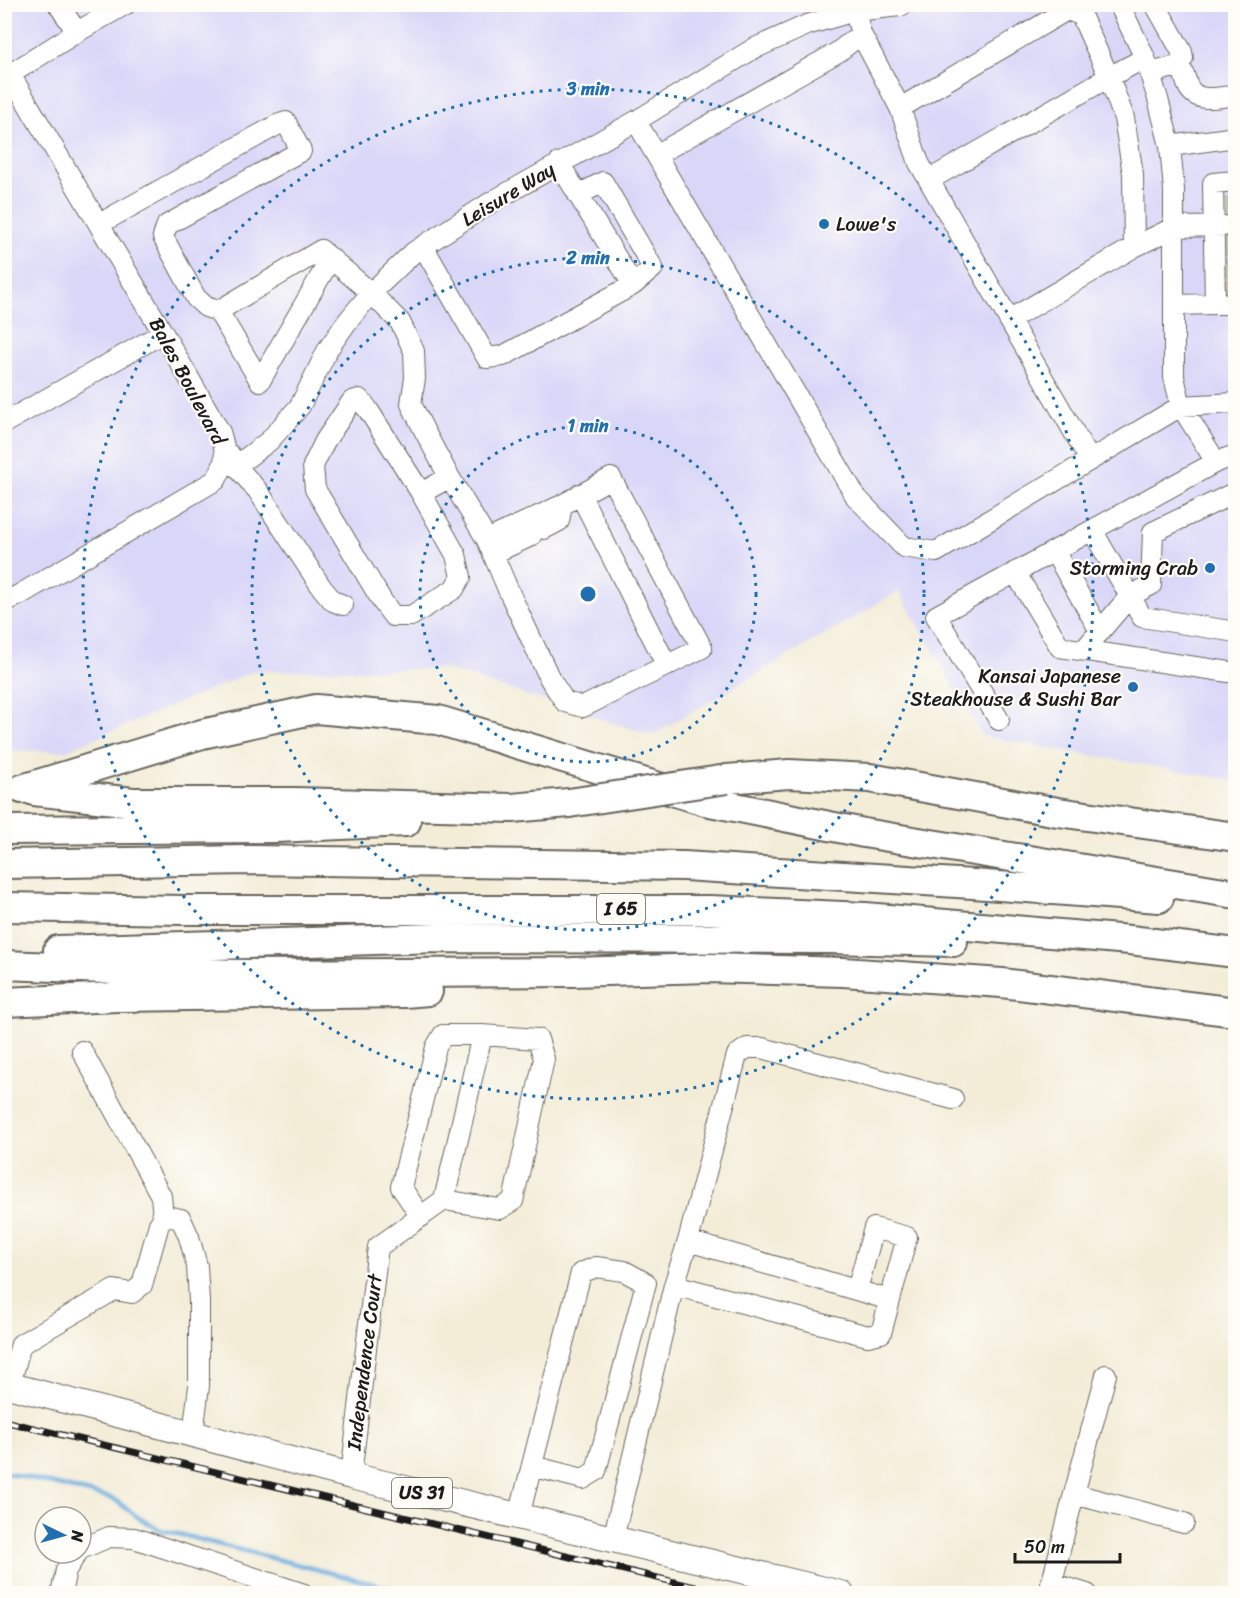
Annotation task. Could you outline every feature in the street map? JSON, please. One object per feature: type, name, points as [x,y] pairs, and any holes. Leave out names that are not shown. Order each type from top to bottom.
[{"type":"highway","points":[[13,790],[202,734],[316,709],[438,720],[705,801],[853,831],[1236,894]]},
{"type":"highway","points":[[4,830],[288,828],[404,822],[569,803],[727,779],[789,774],[870,778],[1058,812],[1236,837]]},
{"type":"highway","points":[[13,790],[133,801],[295,802],[512,808]]},
{"type":"highway","name":"I 65","points":[[4,864],[249,860],[684,866],[973,884],[1236,905]]},
{"type":"highway","name":"I 65","points":[[4,907],[183,910],[710,910],[877,918],[1130,940],[1236,953]]},
{"type":"highway","points":[[4,952],[438,938],[829,939],[1205,949]]},
{"type":"highway","points":[[4,964],[234,974],[572,972],[709,968],[843,972],[1002,983],[1236,1012]]},
{"type":"highway","points":[[4,1002],[117,997],[405,993],[709,968]]},
{"type":"main road","name":"US 31","points":[[7,1385],[351,1476],[841,1593]]},
{"type":"street","points":[[58,4],[77,33]]},
{"type":"street","points":[[8,76],[126,4]]},
{"type":"street","name":"Leisure Way","points":[[236,466],[269,441],[300,406],[328,349],[347,322],[371,293],[414,252],[493,201],[636,120],[753,49],[807,25],[854,8],[904,4]]},
{"type":"street","points":[[1119,4],[1148,66],[1170,146],[1175,227],[1174,377],[1181,406],[1216,462]]},
{"type":"street","points":[[1155,4],[1182,52],[1183,58],[1178,66]]},
{"type":"street","points":[[854,8],[861,34],[900,108],[919,163],[1090,460]]},
{"type":"street","points":[[900,108],[1067,10],[1081,15],[1109,77],[1124,118],[1133,174],[1134,247]]},
{"type":"street","points":[[656,155],[838,52],[861,34]]},
{"type":"street","points":[[928,180],[1109,77],[1148,66],[1178,66],[1183,70],[1189,88],[1204,99],[1236,95]]},
{"type":"street","name":"Bales Boulevard","points":[[4,602],[216,480],[225,464],[226,450],[219,432],[163,333],[8,76]]},
{"type":"street","points":[[636,120],[856,497],[904,547],[936,552],[1181,406],[1236,404]]},
{"type":"street","points":[[99,224],[277,124],[286,122],[301,151],[167,225],[163,237],[196,298],[206,307],[218,311],[260,381],[331,258]]},
{"type":"street","points":[[1170,146],[1236,137]]},
{"type":"street","points":[[559,163],[633,285]]},
{"type":"street","points":[[1236,181],[1213,183],[1219,216],[1219,282],[1236,304]]},
{"type":"street","points":[[423,246],[487,358],[503,356],[633,285],[652,268],[603,182],[578,195]]},
{"type":"street","points":[[149,197],[167,225]]},
{"type":"street","points":[[1009,320],[1134,247],[1175,227],[1219,216]]},
{"type":"street","points":[[218,311],[321,250],[371,293],[400,322],[414,351],[415,378],[411,404],[424,432],[491,547],[510,594],[545,668],[565,702],[583,707],[702,648],[611,478],[491,547]]},
{"type":"street","points":[[1175,305],[1219,282]]},
{"type":"street","points":[[4,423],[163,333]]},
{"type":"street","points":[[359,399],[367,408],[421,493],[456,555],[461,577],[454,589],[411,616],[393,616],[315,489],[313,466],[325,441],[352,401],[359,399]]},
{"type":"street","points":[[226,450],[236,466],[258,491],[322,588],[333,601],[343,605]]},
{"type":"street","points":[[999,720],[936,616],[1216,462],[1236,455]]},
{"type":"street","points":[[421,493],[443,481],[447,473]]},
{"type":"street","points":[[1084,650],[1130,596],[1151,585],[1153,532],[1236,492]]},
{"type":"street","points":[[580,494],[667,666]]},
{"type":"street","points":[[491,547],[537,532],[559,520],[562,505]]},
{"type":"street","points":[[1092,530],[1142,617],[1236,632]]},
{"type":"street","points":[[1054,551],[1100,631]]},
{"type":"street","points":[[1015,572],[1060,646],[1236,674]]},
{"type":"street","points":[[444,1200],[500,1209],[513,1201],[544,1059],[538,1039],[482,1035],[443,1035],[436,1047],[401,1187],[421,1217],[444,1200],[482,1035]]},
{"type":"street","points":[[613,1539],[674,1285],[688,1241],[737,1055],[747,1048],[762,1048],[953,1100]]},
{"type":"street","points":[[7,1385],[21,1344],[114,1290],[132,1293],[142,1285],[159,1224],[163,1218],[161,1196],[82,1051]]},
{"type":"street","points":[[163,1218],[171,1217],[181,1220],[189,1237],[197,1266],[199,1386],[193,1434]]},
{"type":"street","name":"Independence Court","points":[[351,1476],[378,1247],[421,1217]]},
{"type":"street","points":[[674,1285],[868,1336],[881,1333],[906,1237],[874,1228],[857,1290]]},
{"type":"street","points":[[688,1241],[890,1300]]},
{"type":"street","points":[[519,1516],[580,1273],[596,1267],[624,1271],[646,1283],[596,1471],[583,1479],[532,1466]]},
{"type":"street","points":[[1087,1593],[1050,1588],[1106,1375]]},
{"type":"street","points":[[1074,1494],[1184,1522]]},
{"type":"street","points":[[93,1544],[109,1537],[134,1538],[304,1593]]},
{"type":"street","points":[[61,1593],[69,1565]]},
{"type":"shaded area","points":[[4,5],[1235,5],[1235,781],[983,736],[899,591],[652,735],[445,669],[254,671],[65,751],[5,751]]},
{"type":"waterway","points":[[4,1472],[114,1499],[158,1529],[414,1594]]},
{"type":"tunnel","points":[[1225,207],[1236,207]]},
{"type":"tunnel","points":[[1225,246],[1236,246]]},
{"type":"tunnel","points":[[1224,268],[1236,268]]},
{"type":"tunnel","points":[[1225,284],[1236,284]]},
{"type":"railway","points":[[4,1421],[724,1594]]},
{"type":"place","name":"Lowe's","points":[[824,224]]},
{"type":"place","name":"Storming Crab","points":[[1210,568]]},
{"type":"place","name":"Kansai Japanese Steakhouse & Sushi Bar","points":[[1133,687]]}]
